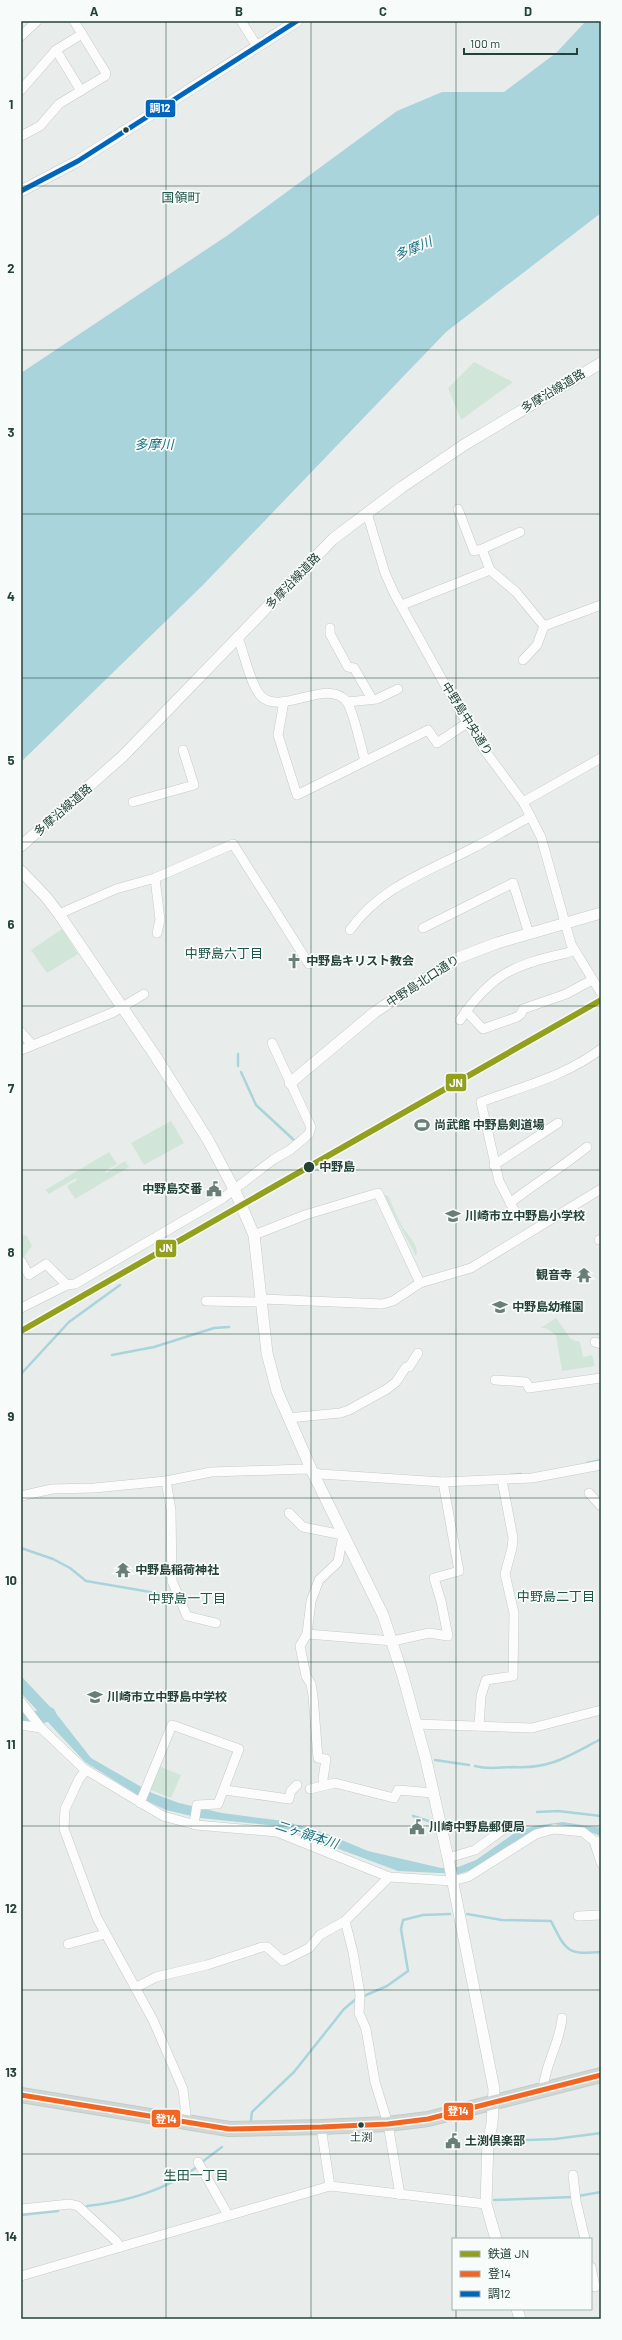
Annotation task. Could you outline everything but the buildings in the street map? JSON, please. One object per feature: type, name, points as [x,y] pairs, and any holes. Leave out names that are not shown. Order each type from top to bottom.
[{"type":"main road","points":[[21,2095],[187,2124],[229,2129],[321,2127],[388,2124],[428,2119],[492,2104],[543,2089],[601,2075]]},
{"type":"street","points":[[21,36],[37,21]]},
{"type":"street","points":[[21,136],[40,126],[59,104],[105,76],[106,73],[74,21]]},
{"type":"street","points":[[241,21],[257,46]]},
{"type":"street","points":[[21,191],[78,161],[297,21]]},
{"type":"street","points":[[21,90],[56,50],[82,34]]},
{"type":"street","points":[[56,50],[81,90]]},
{"type":"street","name":"多摩沿線道路","points":[[21,846],[123,756],[333,539],[367,513],[464,445],[601,363]]},
{"type":"street","points":[[458,509],[474,551],[482,549],[520,532]]},
{"type":"street","name":"中野島中央通り","points":[[367,513],[385,573],[402,605],[468,723],[523,802],[548,855],[565,924],[574,950],[601,993]]},
{"type":"street","points":[[482,549],[489,564],[490,570],[516,592],[544,626]]},
{"type":"street","points":[[402,605],[490,570]]},
{"type":"street","points":[[523,660],[537,645],[544,626],[601,605]]},
{"type":"street","points":[[330,628],[330,634],[348,667],[354,668],[372,699]]},
{"type":"street","points":[[238,638],[260,695],[267,700],[284,701],[328,693],[336,695],[347,702],[372,699],[398,690]]},
{"type":"street","points":[[284,701],[278,735],[297,795],[428,730],[437,743],[468,723]]},
{"type":"street","points":[[347,702],[364,761]]},
{"type":"street","points":[[133,802],[194,785],[183,750]]},
{"type":"street","points":[[523,802],[601,758]]},
{"type":"street","points":[[350,930],[372,904],[390,890],[441,862],[473,849],[530,817]]},
{"type":"street","points":[[59,914],[116,889],[155,878],[233,844],[309,964]]},
{"type":"street","points":[[21,871],[46,897],[59,914],[123,1006],[208,1140],[234,1189],[254,1235],[265,1340],[271,1373],[288,1418],[312,1471],[343,1535],[372,1589],[393,1641],[433,1793],[452,1879],[494,2089],[492,2124],[488,2141],[486,2204],[496,2238]]},
{"type":"street","points":[[155,878],[160,920],[157,933]]},
{"type":"street","points":[[423,928],[512,883],[529,934]]},
{"type":"street","name":"中野島北口通り","points":[[290,1083],[375,1012],[455,959],[467,953],[601,913]]},
{"type":"street","points":[[460,1020],[488,986],[521,964],[567,954],[574,950]]},
{"type":"street","points":[[466,1011],[483,1029],[517,1016],[521,1014],[523,1009],[566,994],[592,980]]},
{"type":"street","points":[[21,1050],[123,1006],[144,994]]},
{"type":"street","points":[[21,1032],[32,1045]]},
{"type":"street","points":[[21,1308],[67,1285],[75,1284],[223,1198],[274,1159],[290,1150],[309,1134],[311,1127],[272,1043]]},
{"type":"street","points":[[587,1147],[556,1172],[538,1181],[512,1207],[499,1181],[494,1165],[481,1102],[556,1075],[590,1058],[601,1049]]},
{"type":"street","points":[[494,1165],[558,1123]]},
{"type":"street","points":[[206,1301],[262,1300],[382,1304],[393,1300],[420,1283],[471,1268],[601,1189]]},
{"type":"street","points":[[254,1235],[305,1215],[378,1193],[420,1283]]},
{"type":"street","points":[[21,1261],[29,1275],[46,1264],[67,1285]]},
{"type":"street","points":[[288,1418],[340,1413],[349,1410],[396,1382],[406,1367],[409,1367],[418,1353]]},
{"type":"street","points":[[495,1380],[526,1382],[529,1388],[601,1378]]},
{"type":"street","points":[[21,1496],[52,1489],[94,1488],[166,1480],[211,1472],[305,1469],[320,1474],[443,1482],[532,1478],[601,1465]]},
{"type":"street","points":[[166,1480],[172,1518],[172,1580],[187,1616],[216,1623]]},
{"type":"street","points":[[479,1726],[481,1696],[486,1680],[513,1676],[514,1613],[505,1574],[512,1548],[512,1538],[502,1480]]},
{"type":"street","points":[[307,1634],[393,1641],[429,1633],[448,1636],[441,1601],[434,1578],[458,1571],[443,1482]]},
{"type":"street","points":[[589,1494],[601,1506]]},
{"type":"street","points":[[289,1513],[303,1527],[343,1535]]},
{"type":"street","points":[[324,1785],[323,1779],[326,1759],[318,1758],[313,1696],[311,1684],[306,1676],[300,1646],[307,1634],[311,1601],[318,1580],[338,1562],[343,1535]]},
{"type":"street","points":[[21,1702],[40,1726],[86,1770],[163,1816],[194,1822],[278,1832],[390,1877],[452,1879],[468,1877],[544,1831],[569,1830],[583,1832],[597,1841],[601,1863]]},
{"type":"street","points":[[416,1724],[532,1728],[601,1710]]},
{"type":"street","points":[[21,1725],[40,1726]]},
{"type":"street","points":[[141,1802],[148,1788],[172,1725],[238,1749],[225,1790],[218,1804],[197,1805],[194,1822]]},
{"type":"street","points":[[86,1770],[79,1779],[65,1809],[64,1829],[105,1934],[153,2020],[183,2089],[187,2124]]},
{"type":"street","points":[[310,1789],[335,1783],[394,1798],[398,1790],[433,1793]]},
{"type":"street","points":[[225,1790],[289,1799],[290,1791],[297,1785]]},
{"type":"street","points":[[448,1860],[475,1850],[508,1826]]},
{"type":"street","points":[[135,1988],[156,1977],[208,1965],[262,1947],[267,1947],[283,1961],[309,1948],[320,1935],[344,1920],[390,1877]]},
{"type":"street","points":[[578,1916],[601,1915]]},
{"type":"street","points":[[344,1920],[353,1952],[360,1994],[359,2012],[366,2029],[375,2082],[388,2124],[400,2195]]},
{"type":"street","points":[[68,1944],[105,1934]]},
{"type":"street","points":[[543,2089],[544,2076],[561,2031],[562,2018]]},
{"type":"street","points":[[321,2127],[330,2186]]},
{"type":"street","points":[[198,2162],[228,2215]]},
{"type":"street","points":[[573,2175],[576,2201],[585,2238]]},
{"type":"street","points":[[21,2276],[330,2186],[486,2204]]},
{"type":"street","points":[[21,2210],[70,2204],[78,2206],[116,2241],[120,2247]]},
{"type":"street","points":[[592,2271],[596,2287]]},
{"type":"green space","points":[[474,362],[513,382],[461,420],[448,388]]},
{"type":"green space","points":[[62,929],[78,954],[47,973],[31,950]]},
{"type":"green space","points":[[171,1121],[184,1143],[144,1165],[131,1143]]},
{"type":"green space","points":[[109,1152],[117,1164],[105,1171],[106,1173],[125,1161],[129,1167],[75,1199],[67,1186],[77,1180],[76,1178],[49,1194],[45,1190]]},
{"type":"green space","points":[[384,1195],[388,1196],[403,1227],[414,1244],[417,1252],[416,1256]]},
{"type":"green space","points":[[22,1235],[27,1236],[32,1246],[24,1257],[21,1252]]},
{"type":"green space","points":[[556,1318],[571,1339],[580,1342],[583,1357],[592,1355],[595,1366],[562,1371],[556,1335],[546,1328],[541,1328]]},
{"type":"green space","points":[[159,1766],[181,1775],[171,1798],[149,1789]]},
{"type":"water","name":"多摩川","points":[[586,21],[601,21],[601,213],[446,332],[203,585],[21,762],[21,373],[228,235],[397,111],[442,92],[504,92],[556,53]]},
{"type":"water","name":"二ヶ領本川","points":[[21,1676],[55,1712],[91,1758],[152,1793],[179,1803],[222,1813],[284,1821],[325,1833],[368,1851],[441,1868],[458,1867],[476,1860],[516,1832],[534,1826],[563,1822],[601,1828],[601,1836],[579,1828],[538,1830],[511,1844],[483,1866],[459,1874],[398,1871],[277,1826],[200,1818],[166,1810],[147,1801],[85,1762],[21,1693]]},
{"type":"waterway","points":[[238,1054],[238,1066]]},
{"type":"waterway","points":[[241,1072],[256,1105],[295,1141]]},
{"type":"waterway","points":[[21,1374],[69,1322],[120,1285]]},
{"type":"waterway","points":[[112,1355],[154,1347],[214,1328],[229,1327]]},
{"type":"waterway","points":[[587,1463],[601,1460]]},
{"type":"waterway","points":[[510,1475],[521,1474]]},
{"type":"waterway","points":[[21,1548],[53,1559],[70,1568],[86,1581],[168,1595]]},
{"type":"waterway","points":[[21,1720],[30,1720],[49,1714]]},
{"type":"waterway","points":[[475,1766],[490,1768],[539,1766],[560,1760],[601,1739]]},
{"type":"waterway","points":[[435,1760],[469,1765]]},
{"type":"waterway","points":[[537,1812],[558,1811],[601,1816]]},
{"type":"waterway","points":[[413,1816],[435,1823]]},
{"type":"waterway","points":[[364,1996],[387,1986],[408,1971],[401,1929],[403,1920],[423,1915],[450,1914]]},
{"type":"waterway","points":[[467,1914],[502,1920],[551,1921],[560,1939],[569,1949],[581,1953],[601,1952]]},
{"type":"waterway","points":[[251,2120],[252,2112],[294,2072],[344,2009],[356,1999]]},
{"type":"waterway","points":[[499,2141],[555,2139],[601,2133]]},
{"type":"waterway","points":[[202,2162],[222,2147]]},
{"type":"waterway","points":[[87,2206],[144,2194],[172,2182],[197,2167]]},
{"type":"waterway","points":[[578,2196],[601,2192]]},
{"type":"waterway","points":[[494,2200],[573,2197]]},
{"type":"waterway","points":[[21,2215],[58,2211]]},
{"type":"rail line","name":"JN","points":[[21,1331],[601,1000]]},
{"type":"transit line","name":"調12","points":[[21,191],[78,161],[297,21]]},
{"type":"transit line","name":"登14","points":[[21,2095],[229,2129],[321,2127],[388,2124],[428,2119],[601,2075]]},
{"type":"place","name":"中野島キリスト教会","points":[[294,961]]},
{"type":"place","name":"尚武館 中野島剣道場","points":[[422,1125]]},
{"type":"place","name":"中野島","points":[[309,1167]]},
{"type":"place","name":"中野島交番","points":[[214,1189]]},
{"type":"place","name":"川崎市立中野島小学校","points":[[453,1216]]},
{"type":"place","name":"観音寺","points":[[584,1275]]},
{"type":"place","name":"中野島幼稚園","points":[[500,1307]]},
{"type":"place","name":"中野島稲荷神社","points":[[123,1570]]},
{"type":"place","name":"川崎市立中野島中学校","points":[[95,1697]]},
{"type":"place","name":"川崎中野島郵便局","points":[[417,1827]]},
{"type":"place","name":"土渕","points":[[361,2125]]},
{"type":"place","name":"土渕倶楽部","points":[[453,2141]]},
{"type":"district","name":"国領町","points":[[181,197]]},
{"type":"district","name":"中野島六丁目","points":[[224,953]]},
{"type":"district","name":"中野島二丁目","points":[[556,1596]]},
{"type":"district","name":"中野島一丁目","points":[[187,1598]]},
{"type":"district","name":"生田一丁目","points":[[196,2175]]}]
